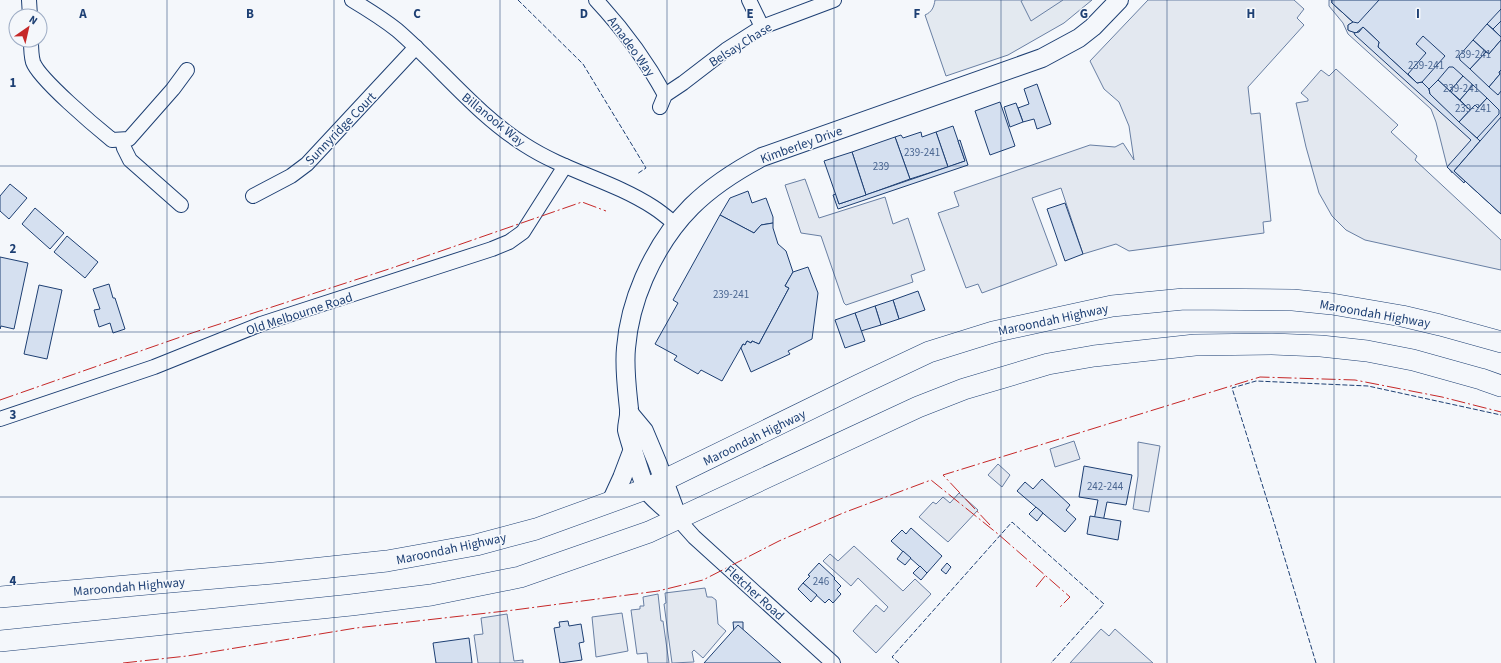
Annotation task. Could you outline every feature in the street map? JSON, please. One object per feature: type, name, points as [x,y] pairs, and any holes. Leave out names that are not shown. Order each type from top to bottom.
[{"type":"highway","name":"Maroondah Highway","points":[[0,597],[274,573],[387,561],[476,545],[536,529],[655,485],[929,352],[993,332],[1112,306],[1184,299],[1293,300],[1332,304],[1402,316],[1501,342]]},
{"type":"highway","points":[[0,641],[271,614],[431,595],[520,577],[620,542],[678,519],[918,407],[964,389],[1048,364],[1094,356],[1195,346],[1272,344],[1321,346],[1367,351],[1413,360],[1501,386]]},
{"type":"main road","name":"Kimberley Drive","points":[[678,519],[633,449],[627,430],[630,413],[626,381],[626,349],[630,317],[640,287],[654,256],[675,224],[712,187],[737,170],[762,157],[1042,58],[1079,38],[1093,27],[1119,0]]},
{"type":"main road","name":"Kimberley Drive","points":[[630,413],[644,431],[655,485]]},
{"type":"main road","points":[[611,502],[633,449]]},
{"type":"street","name":"Billanook Way","points":[[352,0],[395,29],[416,47],[483,113],[526,146],[565,166],[633,196],[653,207],[675,224]]},
{"type":"street","name":"Amadeo Way","points":[[596,0],[613,18],[635,47],[662,101]]},
{"type":"street","points":[[749,0],[762,27]]},
{"type":"street","name":"Belsay Chase","points":[[662,101],[726,50],[762,27],[834,0]]},
{"type":"street","name":"Sunnyridge Court","points":[[253,196],[291,176],[306,164],[416,47]]},
{"type":"street","points":[[32,48],[34,62],[43,77],[112,140],[128,139],[173,89],[187,70]]},
{"type":"street","points":[[122,140],[130,160],[181,205]]},
{"type":"street","name":"Old Melbourne Road","points":[[0,419],[154,367],[256,326],[492,249],[509,242],[523,232],[565,166]]},
{"type":"street","name":"Fletcher Road","points":[[678,519],[694,537],[833,663]]},
{"type":"shaded area","points":[[935,0],[1092,0],[1064,23],[1008,55],[946,76],[925,15],[932,9]]},
{"type":"shaded area","points":[[1063,0],[1031,21],[1021,1]]},
{"type":"shaded area","points":[[1148,0],[1294,0],[1304,9],[1297,18],[1304,25],[1248,87],[1251,114],[1260,113],[1271,221],[1263,222],[1264,233],[1129,251],[1116,244],[1083,254],[1061,188],[1032,198],[1057,265],[982,293],[978,284],[966,288],[938,213],[959,206],[954,192],[1090,145],[1115,147],[1123,143],[1134,160],[1129,126],[1119,102],[1104,89],[1090,61]]},
{"type":"shaded area","points":[[1329,0],[1332,0],[1332,3],[1353,22],[1348,25],[1348,30],[1356,33],[1363,27],[1477,138],[1452,173],[1447,166],[1436,122],[1431,109],[1348,34],[1343,23],[1329,6]]},
{"type":"shaded area","points":[[1336,69],[1398,125],[1391,132],[1417,156],[1415,160],[1501,240],[1501,270],[1365,240],[1346,230],[1332,216],[1319,193],[1306,147],[1296,103],[1308,101],[1308,99],[1301,93],[1321,70],[1329,76]]},
{"type":"shaded area","points":[[805,179],[819,218],[885,197],[893,224],[908,218],[925,270],[911,275],[913,282],[846,305],[821,236],[801,233],[785,185]]},
{"type":"shaded area","points":[[1074,441],[1080,459],[1055,467],[1050,449]]},
{"type":"shaded area","points":[[1138,442],[1160,446],[1149,512],[1133,509],[1138,476]]},
{"type":"shaded area","points":[[998,464],[1010,475],[1002,487],[988,475]]},
{"type":"shaded area","points":[[959,493],[978,510],[948,542],[919,517],[933,502],[936,504],[943,497],[950,503]]},
{"type":"shaded area","points":[[854,546],[903,591],[915,579],[931,594],[876,653],[853,631],[876,605],[884,612],[888,607],[858,578],[851,586],[823,561],[830,554],[838,561]]},
{"type":"shaded area","points":[[705,588],[707,597],[712,597],[716,600],[718,624],[726,631],[703,658],[694,650],[692,652],[694,662],[672,663],[664,604],[666,603],[665,593]]},
{"type":"shaded area","points":[[658,594],[661,621],[663,621],[669,663],[648,663],[647,653],[637,654],[631,610],[640,609],[640,606],[644,606],[643,597]]},
{"type":"shaded area","points":[[622,613],[628,651],[596,657],[592,617]]},
{"type":"shaded area","points":[[507,614],[514,661],[523,660],[523,663],[478,663],[474,635],[483,634],[481,618]]},
{"type":"shaded area","points":[[1101,629],[1109,636],[1115,629],[1153,663],[1070,663]]},
{"type":"building","points":[[1332,0],[1501,0],[1501,214],[1454,171],[1480,141],[1430,94],[1429,89],[1422,82],[1417,83],[1378,47],[1379,42],[1363,27],[1356,33],[1348,30],[1348,25],[1353,22],[1332,3]]},
{"type":"building","points":[[1332,0],[1379,0],[1358,23],[1353,22],[1332,3]]},
{"type":"building","points":[[1501,9],[1501,21],[1493,29],[1487,24]]},
{"type":"building","points":[[1501,21],[1501,37],[1493,29]]},
{"type":"building","points":[[1487,24],[1501,37],[1501,40],[1489,54],[1473,40]]},
{"type":"building","points":[[1363,27],[1379,42],[1378,47],[1417,83],[1422,82],[1429,89],[1430,94],[1480,141],[1454,171],[1465,181],[1464,183],[1447,167],[1471,140],[1355,35],[1354,33],[1359,32]]},
{"type":"building","points":[[1423,36],[1445,56],[1422,82],[1417,83],[1408,74],[1426,53],[1416,44]]},
{"type":"building","points":[[1473,40],[1486,52],[1470,69],[1460,60],[1459,56]]},
{"type":"building","points":[[1501,40],[1500,74],[1489,87],[1470,69],[1486,52],[1489,54]]},
{"type":"building","points":[[1449,67],[1453,67],[1463,76],[1450,91],[1438,80]]},
{"type":"building","points":[[1501,70],[1501,91],[1498,95],[1489,87],[1500,74],[1499,72]]},
{"type":"building","points":[[1463,76],[1473,85],[1460,100],[1450,91]]},
{"type":"building","points":[[1438,80],[1470,110],[1459,122],[1430,94],[1429,89]]},
{"type":"building","points":[[1037,84],[1051,124],[1037,129],[1034,119],[1023,122],[1018,108],[1029,104],[1024,89]]},
{"type":"building","points":[[1473,85],[1487,98],[1478,108],[1475,105],[1470,110],[1460,100]]},
{"type":"building","points":[[1487,98],[1499,110],[1499,114],[1477,138],[1459,122],[1475,105],[1478,108]]},
{"type":"building","points":[[1000,102],[1015,146],[990,155],[975,111]]},
{"type":"building","points":[[1016,103],[1023,122],[1010,127],[1004,107]]},
{"type":"building","points":[[1501,117],[1501,214],[1454,171]]},
{"type":"building","points":[[953,126],[965,161],[948,167],[936,132]]},
{"type":"building","points":[[921,132],[922,137],[936,132],[948,167],[910,179],[895,137],[901,135],[903,138]]},
{"type":"building","points":[[895,137],[910,179],[866,195],[852,152]]},
{"type":"building","points":[[960,140],[968,165],[838,209],[833,195],[836,194],[839,204],[965,161],[958,141]]},
{"type":"building","points":[[852,152],[866,195],[839,204],[824,161]]},
{"type":"building","points":[[10,184],[27,198],[9,219],[0,211],[0,196]]},
{"type":"building","points":[[748,191],[752,203],[766,198],[773,217],[773,223],[761,225],[754,233],[720,215],[730,198]]},
{"type":"building","points":[[1065,203],[1083,254],[1065,261],[1047,209]]},
{"type":"building","points":[[35,208],[64,233],[50,249],[22,224]]},
{"type":"building","points":[[720,215],[754,233],[761,225],[773,223],[778,244],[786,251],[793,272],[785,286],[789,288],[759,344],[752,341],[751,343],[747,341],[745,345],[743,344],[722,381],[701,370],[698,374],[674,360],[677,356],[655,344],[678,303],[673,300]]},
{"type":"building","points":[[67,236],[98,262],[85,278],[54,252]]},
{"type":"building","points":[[0,257],[28,263],[14,329],[1,326],[0,329]]},
{"type":"building","points":[[808,267],[818,293],[812,339],[788,351],[790,354],[751,372],[741,348],[743,344],[745,345],[747,341],[751,343],[752,341],[759,344],[789,288],[785,286],[793,272]]},
{"type":"building","points":[[109,284],[125,329],[113,333],[110,323],[99,327],[94,310],[100,309],[93,289]]},
{"type":"building","points":[[39,285],[62,290],[47,359],[24,354]]},
{"type":"building","points":[[918,291],[925,310],[899,319],[893,300]]},
{"type":"building","points":[[893,300],[899,319],[881,325],[875,306]]},
{"type":"building","points":[[875,306],[881,325],[861,331],[855,313]]},
{"type":"building","points":[[855,313],[865,341],[845,348],[835,320]]},
{"type":"building","points":[[1084,466],[1132,475],[1126,505],[1107,502],[1103,522],[1094,520],[1098,500],[1079,497]]},
{"type":"building","points":[[1042,479],[1070,505],[1066,510],[1076,519],[1065,532],[1017,491],[1025,482],[1033,489]]},
{"type":"building","points":[[1036,507],[1043,513],[1037,521],[1029,514]]},
{"type":"building","points":[[1090,516],[1121,521],[1118,540],[1087,534]]},
{"type":"building","points":[[911,528],[942,556],[927,573],[891,541],[902,530],[906,534]]},
{"type":"building","points":[[903,551],[911,558],[905,565],[897,559]]},
{"type":"building","points":[[819,563],[841,586],[837,590],[841,594],[833,603],[829,599],[825,603],[803,583]]},
{"type":"building","points":[[947,563],[951,567],[946,574],[941,570]]},
{"type":"building","points":[[920,566],[927,573],[921,580],[913,573]]},
{"type":"building","points":[[803,583],[817,595],[811,602],[798,589]]},
{"type":"building","points":[[568,621],[569,626],[581,624],[584,642],[579,643],[582,660],[560,663],[554,628],[560,627],[559,622]]},
{"type":"building","points":[[733,622],[743,622],[743,631],[734,632]]},
{"type":"building","points":[[738,625],[781,663],[704,663]]},
{"type":"building","points":[[469,638],[472,663],[436,663],[433,643]]},
{"type":"fence","points":[[518,0],[583,64],[646,168],[637,174]]},
{"type":"fence","points":[[1316,663],[1232,388],[1256,381],[1368,386],[1501,415]]},
{"type":"fence","points":[[899,663],[892,657],[1012,522],[1104,604],[1051,663]]},
{"type":"power","points":[[0,400],[192,333],[392,268],[582,202],[606,211]]},
{"type":"power","points":[[990,525],[943,475],[1260,377],[1355,380],[1442,397],[1501,412]]},
{"type":"power","points":[[123,663],[187,656],[356,628],[514,610],[658,591],[703,580],[779,541],[843,513],[931,480],[998,534],[1070,597],[1059,608]]},
{"type":"power","points":[[1036,587],[1045,576]]}]
